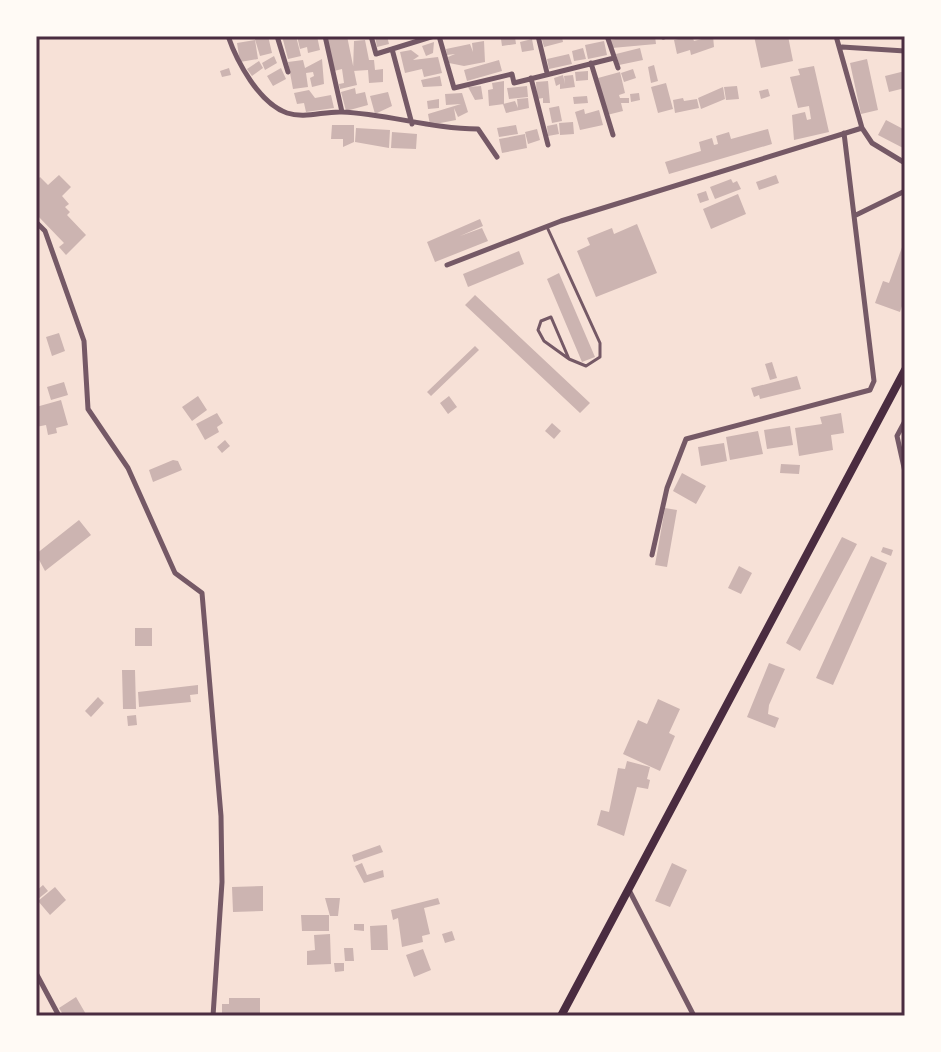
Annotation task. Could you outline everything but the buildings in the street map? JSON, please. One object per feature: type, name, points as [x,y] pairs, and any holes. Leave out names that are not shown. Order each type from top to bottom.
[{"type":"main road","points":[[561,1016],[905,370]]},
{"type":"street","points":[[228,36],[237,63],[285,113],[305,116],[342,112],[412,124],[478,129],[497,157]]},
{"type":"street","points":[[277,36],[288,72]]},
{"type":"street","points":[[325,36],[342,112]]},
{"type":"street","points":[[371,36],[376,54],[437,36],[454,88],[512,74],[514,83],[614,58]]},
{"type":"street","points":[[538,36],[547,73]]},
{"type":"street","points":[[607,36],[618,68]]},
{"type":"street","points":[[836,36],[842,47],[862,128],[872,143],[905,163]]},
{"type":"street","points":[[842,47],[905,51]]},
{"type":"street","points":[[392,49],[412,124]]},
{"type":"street","points":[[591,63],[613,135]]},
{"type":"street","points":[[531,78],[548,145]]},
{"type":"street","points":[[447,265],[547,227],[862,128]]},
{"type":"street","points":[[652,555],[667,488],[686,439],[870,390],[874,381],[844,133]]},
{"type":"street","points":[[856,215],[905,191]]},
{"type":"street","points":[[36,222],[45,231],[84,341],[88,409],[128,468],[175,573],[202,593],[221,816],[222,882],[213,1016]]},
{"type":"street","points":[[905,421],[897,436],[905,472]]},
{"type":"street","points":[[629,889],[694,1016]]},
{"type":"street","points":[[36,973],[59,1016]]},
{"type":"lane","points":[[547,227],[600,343],[600,357],[586,366],[569,359],[544,341],[538,330],[541,321],[551,317],[569,359]]}]
